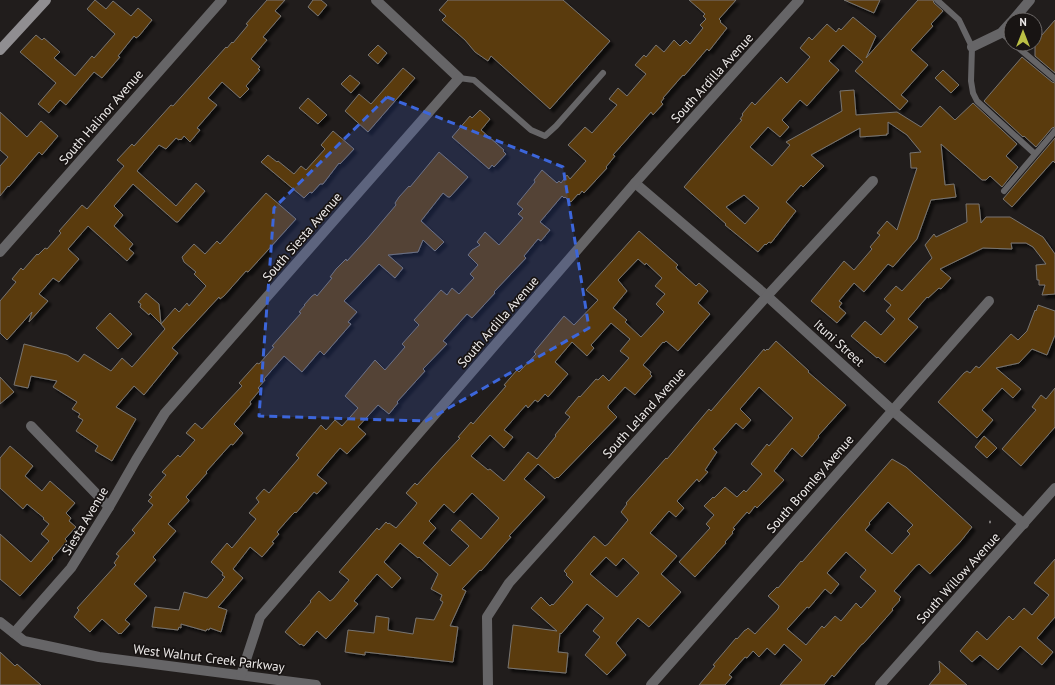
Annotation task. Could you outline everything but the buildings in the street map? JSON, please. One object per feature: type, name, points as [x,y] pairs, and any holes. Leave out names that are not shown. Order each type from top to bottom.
[{"type":"main road","points":[[0,50],[46,0]]},
{"type":"street","name":"South Halinor Avenue","points":[[0,252],[222,0]]},
{"type":"street","points":[[376,0],[459,78]]},
{"type":"street","name":"South Ardilla Avenue","points":[[242,675],[260,617],[635,183],[799,0]]},
{"type":"street","points":[[1020,12],[1030,0]]},
{"type":"street","points":[[972,47],[1001,33]]},
{"type":"street","name":"South Siesta Avenue","points":[[165,413],[459,78]]},
{"type":"street","name":"South Leland Avenue","points":[[488,685],[487,617],[509,583],[873,181]]},
{"type":"street","name":"Ituni Street","points":[[635,183],[768,296],[892,410],[1024,524]]},
{"type":"street","name":"South Bromley Avenue","points":[[651,685],[989,301]]},
{"type":"street","name":"Siesta Avenue","points":[[14,633],[71,568],[165,413]]},
{"type":"street","points":[[31,426],[109,507]]},
{"type":"street","name":"South Willow Avenue","points":[[880,685],[1055,488]]},
{"type":"street","name":"West Walnut Creek Parkway","points":[[0,622],[24,641],[99,657],[316,685]]},
{"type":"lane","points":[[937,0],[959,20],[972,47],[971,81],[973,93],[977,101],[1035,154]]},
{"type":"lane","points":[[1023,52],[1055,79]]},
{"type":"lane","points":[[459,78],[474,80],[531,130],[545,136],[556,126],[603,73]]},
{"type":"lane","points":[[1004,191],[1055,131]]},
{"type":"path","points":[[989,522],[994,522]]},
{"type":"highlighted area","points":[[387,97],[563,167],[589,328],[426,421],[259,416],[274,208]]}]
